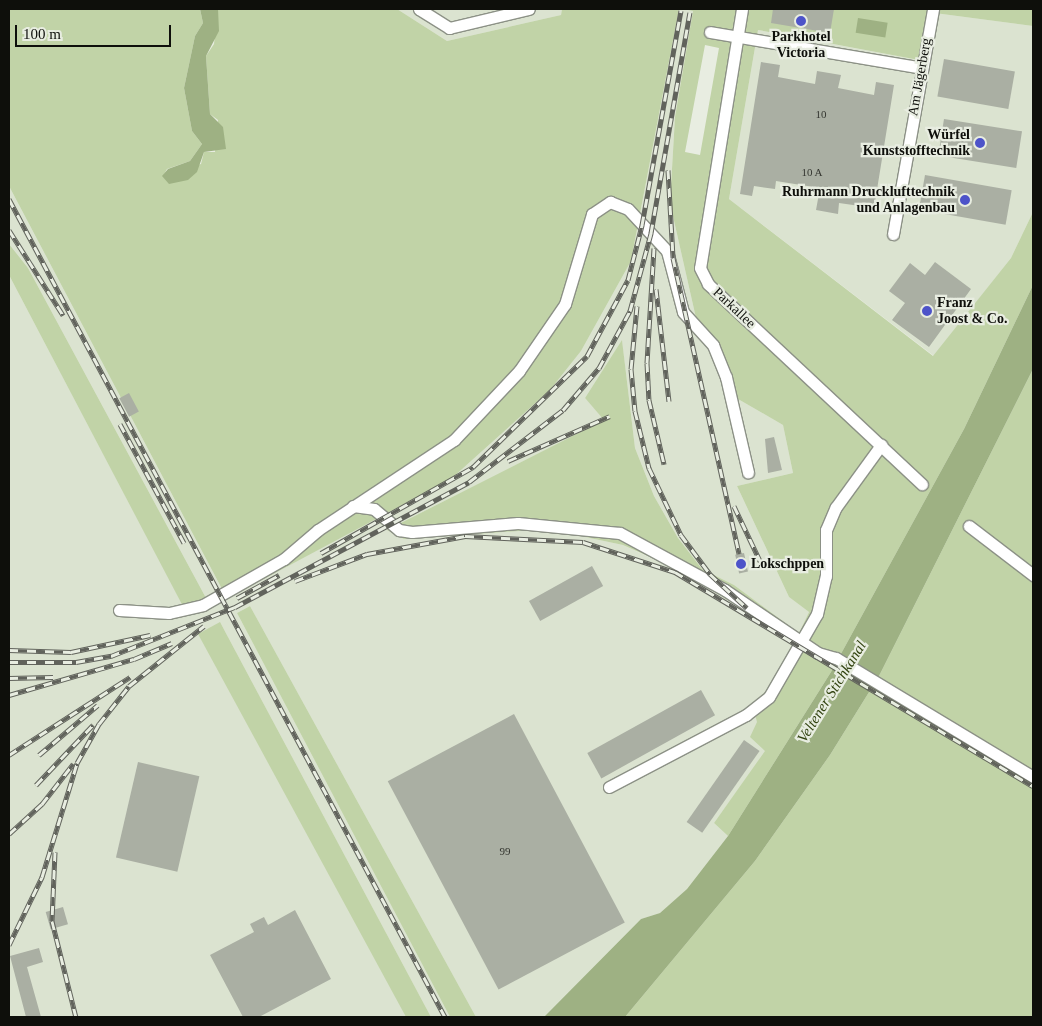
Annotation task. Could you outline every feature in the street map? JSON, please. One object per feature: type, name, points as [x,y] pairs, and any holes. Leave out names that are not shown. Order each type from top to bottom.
[{"type":"street","points":[[420,9],[449,28],[529,9]]},
{"type":"street","name":"Parkallee","points":[[742,9],[700,268],[708,284],[922,484]]},
{"type":"street","name":"Am Jägerberg","points":[[892,234],[933,9]]},
{"type":"street","points":[[710,32],[738,34],[922,68]]},
{"type":"street","points":[[119,610],[170,613],[203,605],[284,559],[353,506],[454,440],[519,370],[565,304],[592,214],[610,202],[628,209],[668,251],[683,312],[713,345],[726,377],[748,472]]},
{"type":"street","points":[[609,787],[746,716],[769,697],[803,644],[826,576],[826,530],[836,507],[881,445]]},
{"type":"street","points":[[353,506],[374,509],[399,530],[412,532],[518,523],[620,533],[725,590],[803,644],[836,658],[1033,777]]},
{"type":"street","points":[[968,526],[1033,575]]},
{"type":"shaded area","points":[[9,9],[200,9],[203,23],[195,36],[184,88],[192,131],[202,144],[190,161],[167,169],[163,176],[201,164],[204,152],[215,152],[218,120],[210,114],[206,56],[214,44],[218,9],[397,9],[447,41],[561,15],[562,9],[679,9],[631,261],[581,351],[550,390],[451,479],[247,588],[187,614],[9,275],[9,244],[28,268],[206,598],[222,589],[9,186]]},
{"type":"shaded area","points":[[397,9],[562,9],[561,15],[447,41]]},
{"type":"shaded area","points":[[679,9],[693,11],[675,117],[670,203],[696,318],[720,349],[738,399],[783,425],[793,473],[737,486],[789,597],[809,612],[799,633],[734,585],[702,569],[678,538],[654,496],[635,448],[622,341],[585,398],[605,420],[387,530],[547,529],[623,545],[707,585],[795,642],[766,691],[752,704],[766,751],[714,823],[728,836],[687,889],[660,913],[641,919],[544,1017],[476,1017],[250,606],[237,613],[450,1017],[431,1017],[220,622],[406,1017],[9,1017],[9,275],[187,613],[451,479],[550,390],[581,351],[631,261]]},
{"type":"shaded area","points":[[682,9],[1033,9],[1033,26],[927,12],[919,60],[758,30],[729,199],[933,356],[1011,258],[1033,212],[1033,285],[964,429],[831,672],[728,836],[714,823],[765,751],[750,737],[757,722],[752,704],[766,691],[795,642],[681,571],[623,545],[547,529],[404,539],[387,530],[604,420],[585,398],[622,340],[635,448],[654,496],[678,538],[702,569],[734,585],[799,633],[809,612],[789,597],[737,486],[793,473],[783,425],[738,399],[720,349],[696,318],[670,203],[675,117],[693,11]],"holes":[[[705,45],[719,48],[700,155],[685,152]]]},
{"type":"shaded area","points":[[927,12],[1033,26],[1033,212],[1011,258],[934,356],[729,199],[758,30],[918,60]]},
{"type":"shaded area","points":[[9,186],[222,589],[206,598],[28,268],[9,244]]},
{"type":"shaded area","points":[[1033,369],[1033,1017],[625,1017],[755,861],[830,755],[879,676]]},
{"type":"shaded area","points":[[250,606],[476,1017],[450,1017],[237,613]]},
{"type":"shaded area","points":[[220,622],[431,1017],[406,1017],[198,634]]},
{"type":"water","points":[[200,9],[218,9],[219,31],[206,56],[210,114],[223,127],[226,149],[204,152],[197,172],[188,180],[169,184],[162,176],[168,169],[190,161],[202,144],[192,131],[184,88],[195,36],[203,23]]},
{"type":"water","points":[[858,18],[888,23],[885,38],[856,33]]},
{"type":"water","name":"Veltener Stichkanal","points":[[1033,285],[1033,369],[879,676],[830,755],[755,861],[625,1017],[544,1017],[641,919],[660,913],[687,889],[728,836],[831,672],[964,429]]},
{"type":"building","name":"Parkhotel Victoria","points":[[773,9],[834,9],[830,33],[771,23]]},
{"type":"building","points":[[944,59],[1015,72],[1008,109],[937,96]]},
{"type":"building","points":[[761,62],[780,65],[778,77],[815,84],[817,71],[841,75],[838,88],[874,95],[876,82],[894,85],[874,208],[839,203],[838,214],[816,210],[820,188],[776,181],[775,189],[754,186],[752,196],[740,194]]},
{"type":"building","name":"Würfel Kunststofftechnik","points":[[944,119],[1022,131],[1016,168],[938,156]]},
{"type":"building","name":"Ruhrmann Drucklufttechnik und Anlagenbau","points":[[925,175],[1012,190],[1006,225],[919,209]]},
{"type":"building","name":"Franz Joost & Co.","points":[[935,262],[971,289],[929,347],[892,320],[905,303],[889,291],[910,263],[925,275]]},
{"type":"building","points":[[129,393],[139,412],[129,417],[119,398]]},
{"type":"building","points":[[774,437],[782,470],[768,473],[765,439]]},
{"type":"building","name":"Lokschppen","points":[[744,553],[748,572],[739,573],[735,555]]},
{"type":"building","points":[[592,566],[603,586],[540,621],[529,601]]},
{"type":"building","points":[[701,690],[715,715],[601,778],[587,753]]},
{"type":"building","points":[[514,714],[625,922],[499,990],[388,781]]},
{"type":"building","points":[[744,740],[760,751],[702,833],[687,822]]},
{"type":"building","points":[[138,762],[199,776],[177,872],[116,857]]},
{"type":"building","points":[[63,907],[68,924],[51,929],[46,912]]},
{"type":"building","points":[[295,910],[331,979],[259,1017],[243,1017],[210,955],[254,932],[250,924],[264,917],[268,925]]},
{"type":"building","points":[[39,948],[43,962],[27,967],[41,1017],[26,1017],[10,956]]},
{"type":"railway","points":[[321,553],[473,467],[587,356],[628,280],[642,225],[681,11]]},
{"type":"railway","points":[[9,662],[76,662],[111,656],[235,607],[469,482],[563,410],[599,368],[630,311],[651,233],[690,12]]},
{"type":"railway","points":[[668,170],[673,258],[739,554]]},
{"type":"railway","points":[[9,199],[445,1017]]},
{"type":"railway","points":[[9,230],[63,315]]},
{"type":"railway","points":[[654,248],[647,363],[649,400],[664,464]]},
{"type":"railway","points":[[656,289],[669,401]]},
{"type":"railway","points":[[637,306],[631,369],[635,411],[649,468],[681,535],[710,574],[747,608]]},
{"type":"railway","points":[[508,461],[610,416]]},
{"type":"railway","points":[[120,424],[184,543]]},
{"type":"railway","points":[[734,506],[762,565]]},
{"type":"railway","points":[[295,581],[367,554],[465,536],[583,542],[675,572],[1033,786]]},
{"type":"railway","points":[[237,598],[279,575]]},
{"type":"railway","points":[[9,945],[42,877],[77,763],[99,724],[129,686],[204,626]]},
{"type":"railway","points":[[9,650],[71,652],[150,635]]},
{"type":"railway","points":[[9,695],[134,659],[172,643]]},
{"type":"railway","points":[[9,678],[53,677]]},
{"type":"railway","points":[[9,755],[130,677]]},
{"type":"railway","points":[[39,755],[98,705]]},
{"type":"railway","points":[[36,785],[93,725]]},
{"type":"railway","points":[[9,834],[42,804],[73,764]]},
{"type":"railway","points":[[55,852],[52,921],[76,1017]]},
{"type":"place","name":"Parkhotel Victoria","points":[[801,21]]},
{"type":"place","name":"Würfel Kunststofftechnik","points":[[980,143]]},
{"type":"place","name":"Ruhrmann Drucklufttechnik und Anlagenbau","points":[[965,200]]},
{"type":"place","name":"Franz Joost & Co.","points":[[927,311]]},
{"type":"place","name":"Lokschppen","points":[[741,564]]}]
